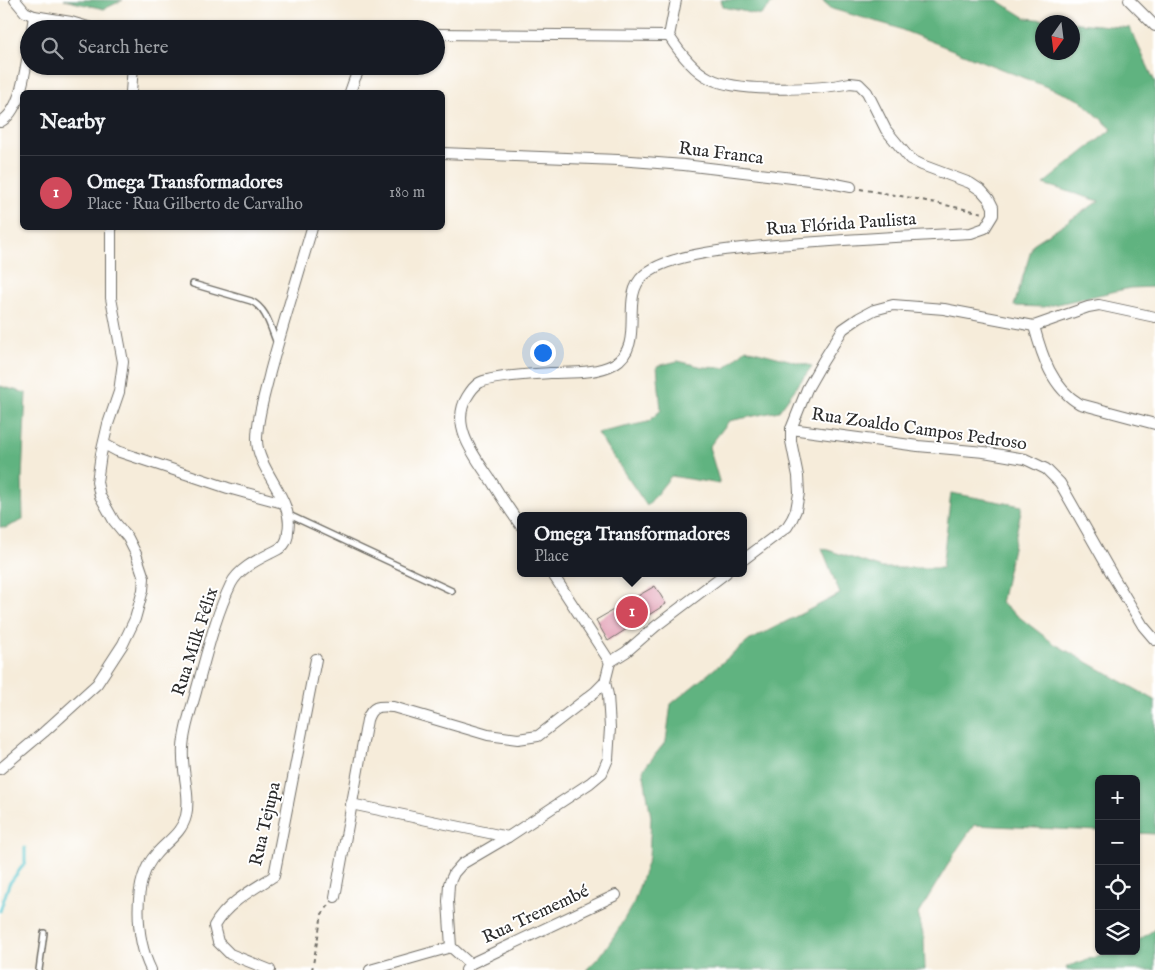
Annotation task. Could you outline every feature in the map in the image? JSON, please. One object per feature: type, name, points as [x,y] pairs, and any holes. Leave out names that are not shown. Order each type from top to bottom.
[{"type":"street","points":[[15,0],[25,12],[34,16],[59,20]]},
{"type":"street","points":[[676,0],[669,36],[679,51],[700,72],[720,82],[759,88],[789,89],[850,83],[862,86],[868,92],[886,130],[910,159],[922,166],[976,187],[990,199],[993,215]]},
{"type":"street","points":[[1128,1],[1155,26]]},
{"type":"street","points":[[33,20],[34,16]]},
{"type":"street","points":[[445,34],[669,36]]},
{"type":"street","points":[[21,90],[24,75]]},
{"type":"street","points":[[131,90],[132,75]]},
{"type":"street","points":[[351,90],[356,75]]},
{"type":"street","points":[[0,122],[11,113],[20,93]]},
{"type":"street","name":"Rua Franca","points":[[445,153],[618,160],[684,165],[826,182],[851,188]]},
{"type":"street","name":"Rua Flórida Paulista","points":[[517,520],[465,439],[460,413],[464,402],[470,391],[480,382],[536,374],[595,370],[614,364],[625,354],[631,336],[633,291],[637,282],[651,269],[700,254],[765,246],[872,237],[972,233],[985,228],[993,215]]},
{"type":"street","points":[[0,769],[97,684],[123,644],[135,619],[143,590],[144,578],[136,554],[128,538],[114,521],[100,496],[97,482],[108,424],[120,392],[123,362],[111,298],[111,230]]},
{"type":"street","name":"Rua Milk Félix","points":[[151,970],[144,956],[139,913],[139,892],[145,871],[155,854],[181,829],[186,818],[186,794],[182,759],[184,736],[223,601],[233,581],[242,570],[279,549],[285,543],[289,528],[283,503],[258,449],[257,440],[260,412],[311,230]]},
{"type":"street","points":[[747,557],[787,527],[796,510],[799,493],[798,476],[792,448],[791,429],[807,389],[844,329],[859,318],[874,310],[893,305],[944,309],[1034,326],[1099,305],[1155,317]]},
{"type":"street","points":[[1034,326],[1044,361],[1061,388],[1070,398],[1080,404],[1096,409],[1155,424]]},
{"type":"street","name":"Rua Zoaldo Campos Pedroso","points":[[791,429],[918,446],[984,452],[1025,459],[1041,466],[1060,482],[1114,578],[1143,626],[1155,640]]},
{"type":"street","points":[[104,444],[117,451],[219,485],[283,503]]},
{"type":"street","points":[[555,577],[610,662]]},
{"type":"street","points":[[468,967],[451,947],[448,901],[449,884],[454,874],[462,864],[590,784],[602,773],[608,759],[610,746],[608,695],[605,682],[610,662],[626,652],[656,626],[721,577]]},
{"type":"street","name":"Rua Tejupa","points":[[271,970],[230,954],[218,942],[214,926],[221,913],[229,906],[274,876],[316,659]]},
{"type":"street","points":[[335,897],[367,720],[374,708],[393,706],[488,735],[518,739],[538,736],[605,682]]},
{"type":"street","points":[[351,804],[508,837]]},
{"type":"street","name":"Rua Tremembé","points":[[468,967],[616,895]]},
{"type":"street","points":[[370,970],[451,947]]},
{"type":"lane","points":[[193,284],[258,304],[264,312],[278,344]]},
{"type":"lane","points":[[287,514],[452,590]]},
{"type":"lane","points":[[39,970],[44,933]]},
{"type":"path","points":[[851,188],[912,198],[993,215]]},
{"type":"path","points":[[312,970],[322,914],[335,897]]},
{"type":"green space","points":[[64,0],[123,0],[104,9]]},
{"type":"green space","points":[[721,0],[775,0],[761,15],[723,7]]},
{"type":"green space","points":[[822,0],[997,0],[1026,18],[1035,19],[1035,60],[1080,60],[1080,23],[1130,28],[1155,82],[1155,287],[1130,288],[1044,307],[1014,306],[1033,244],[1099,201],[1043,184],[1112,129],[1080,100],[892,26],[832,9]]},
{"type":"green space","points":[[746,349],[812,366],[779,411],[729,421],[709,447],[720,484],[671,476],[647,506],[597,433],[648,422],[661,410],[657,366],[678,361],[703,367],[725,368]]},
{"type":"green space","points":[[0,386],[26,393],[22,478],[23,520],[5,528],[0,527]]},
{"type":"green space","points":[[951,493],[1022,506],[1001,603],[1053,643],[1155,700],[1155,834],[1140,833],[1140,775],[1095,775],[1095,831],[974,825],[918,914],[924,938],[925,970],[586,970],[601,955],[634,902],[649,857],[651,817],[643,770],[666,741],[671,704],[750,640],[840,594],[822,548],[882,568],[942,568]]},
{"type":"green space","points":[[1155,929],[1155,970],[1067,970],[1066,967],[1100,955],[1140,955],[1140,939]]},
{"type":"building","points":[[655,586],[666,604],[608,641],[596,620]]},
{"type":"waterway","points":[[0,911],[9,884],[25,863],[25,848]]},
{"type":"place","name":"Omega Transformadores","points":[[632,612]]}]
